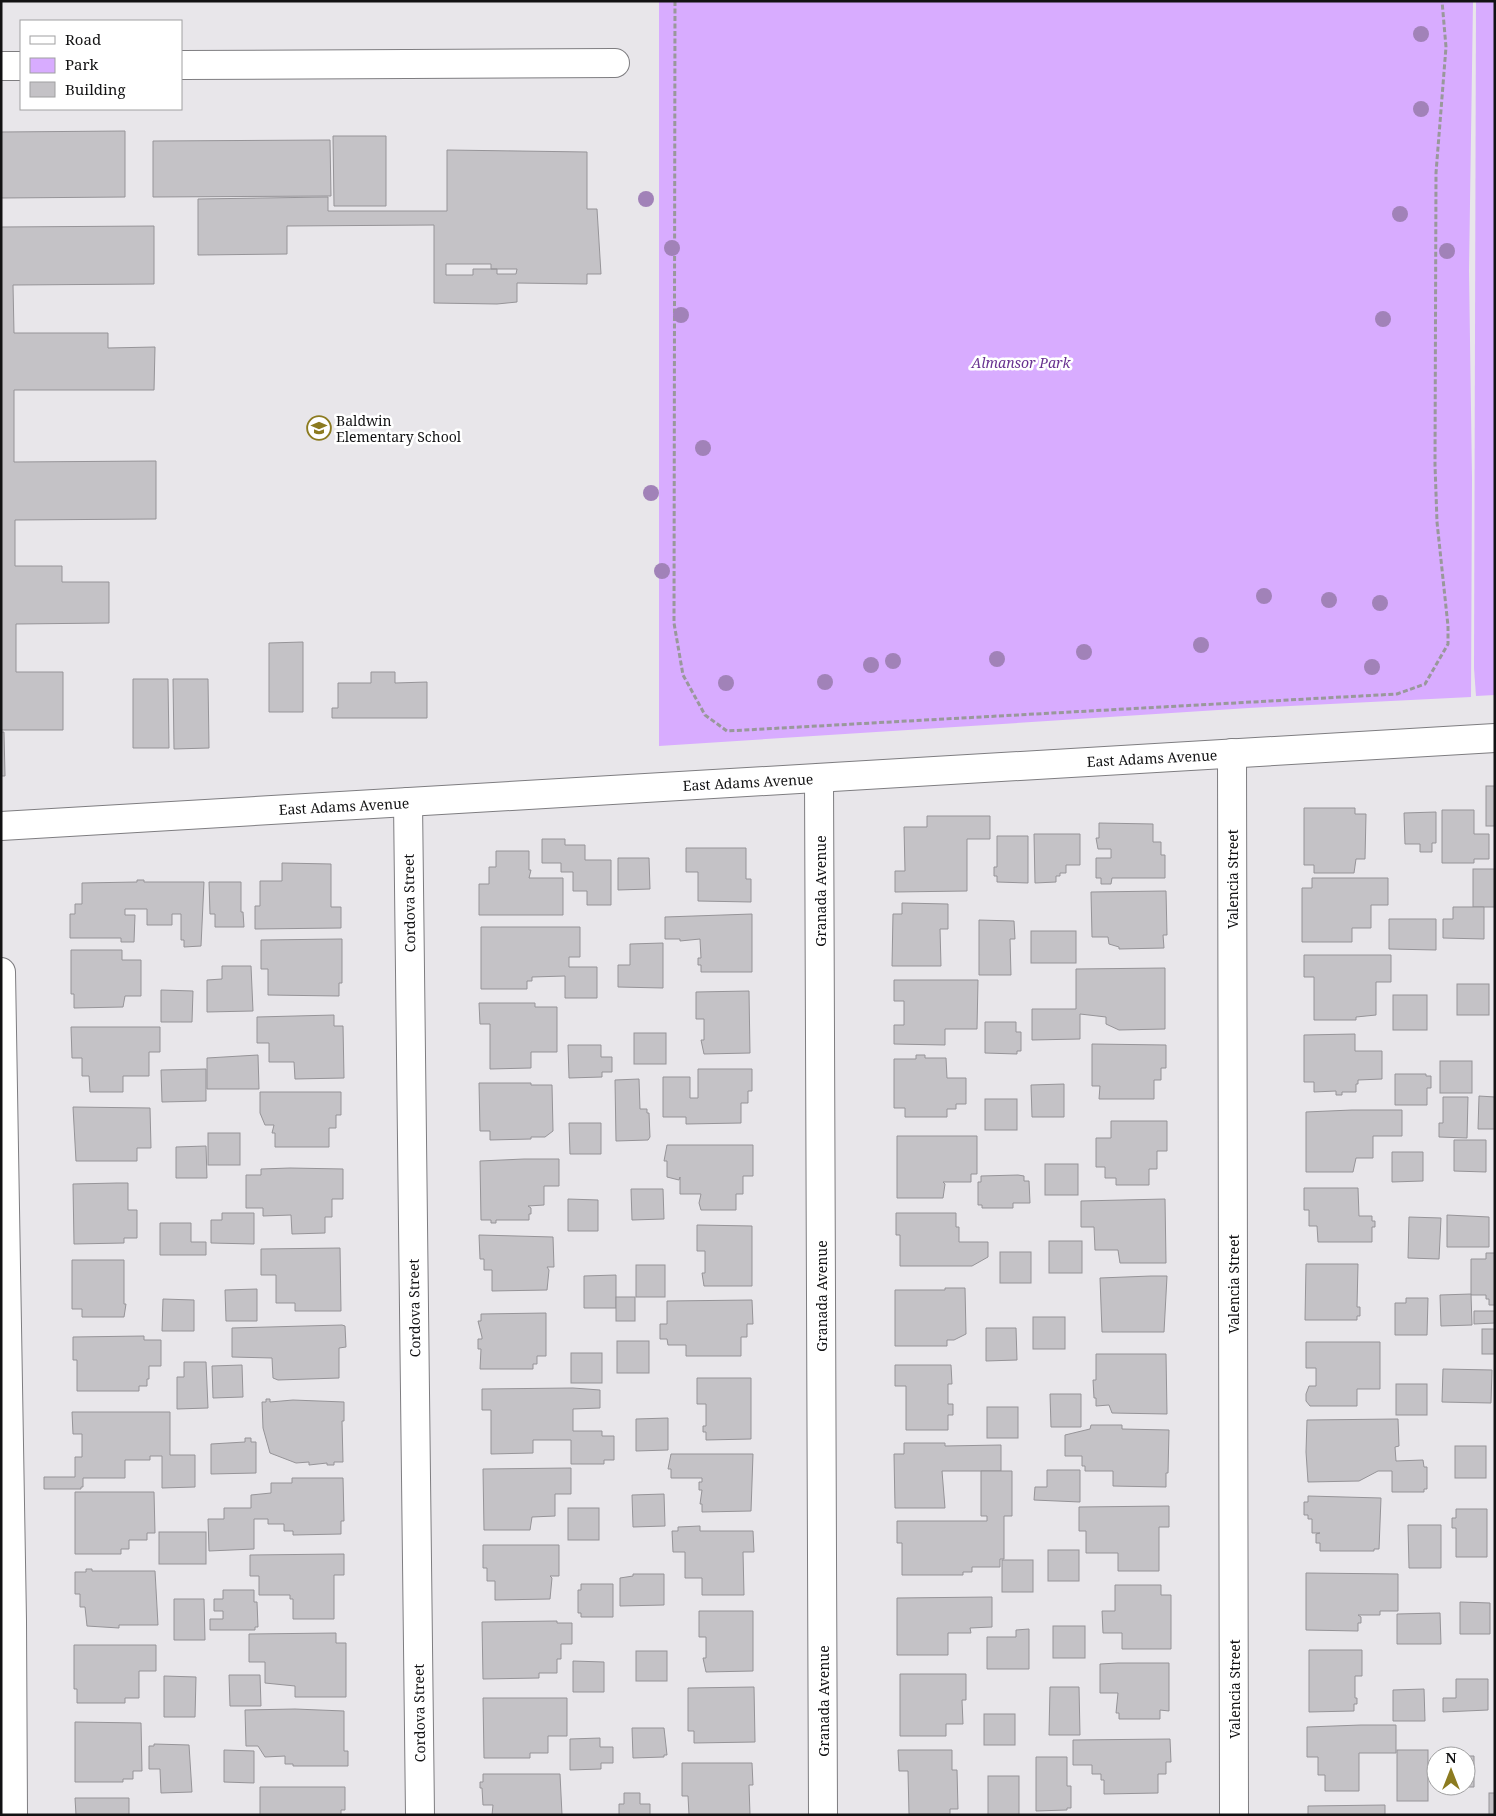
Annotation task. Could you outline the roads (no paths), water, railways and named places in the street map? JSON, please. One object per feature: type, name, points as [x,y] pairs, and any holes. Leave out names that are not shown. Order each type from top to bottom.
[{"type":"street","points":[[182,65],[615,63]]},
{"type":"street","points":[[1,66],[20,66]]},
{"type":"street","name":"East Adams Avenue","points":[[1,826],[1495,738]]},
{"type":"street","name":"Valencia Street","points":[[1232,753],[1234,1815]]},
{"type":"street","name":"Granada Avenue","points":[[819,778],[823,1815]]},
{"type":"street","name":"Cordova Street","points":[[408,802],[420,1815]]},
{"type":"street","points":[[1,972],[7,1621],[13,1815]]},
{"type":"place","name":"Baldwin Elementary School","points":[[319,428]]},
{"type":"park label","name":"Almansor Park","points":[[1021,362]]}]
